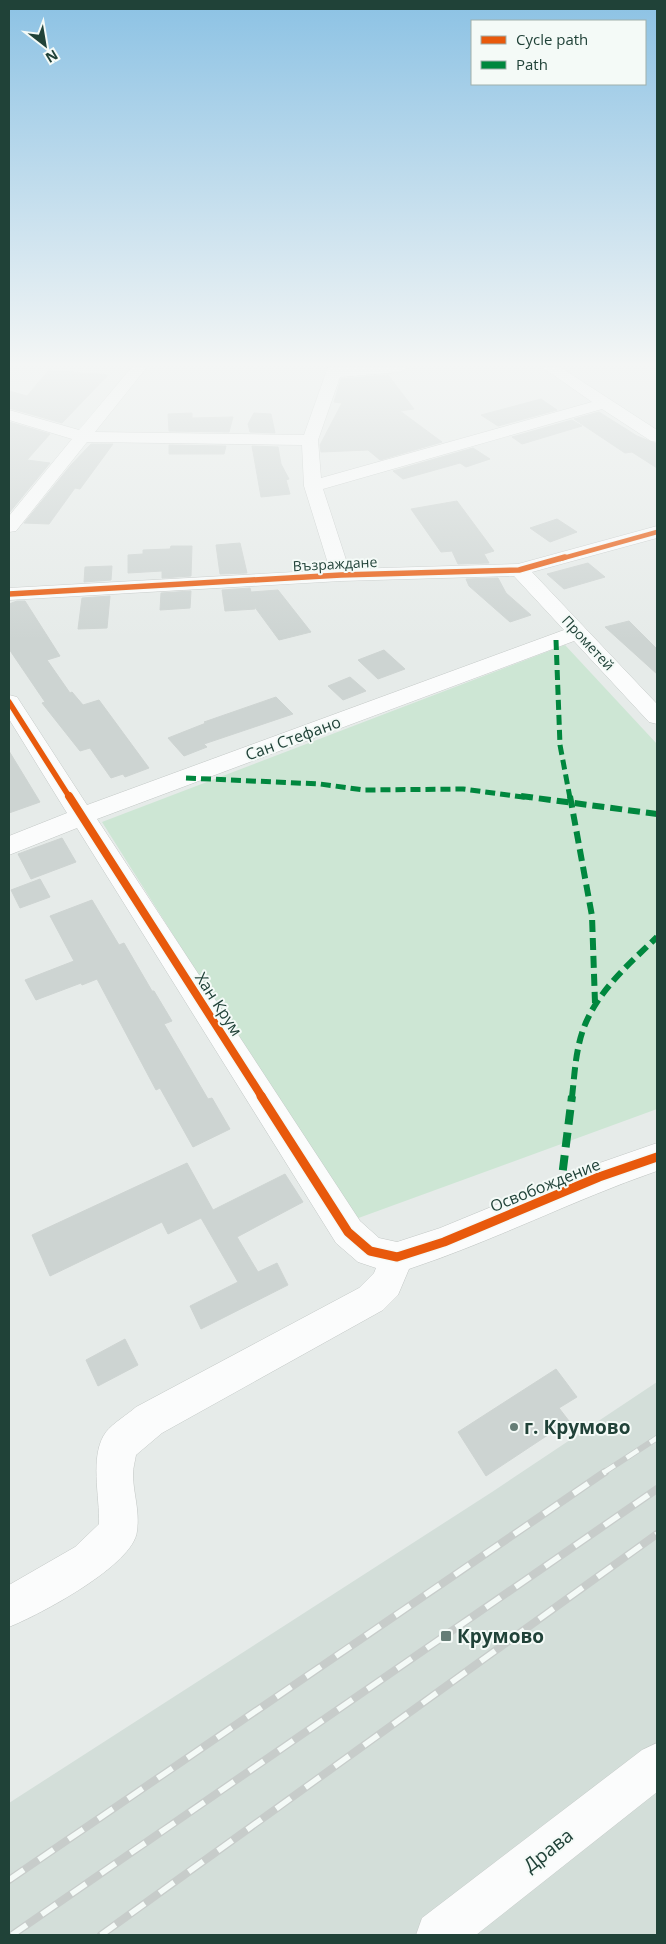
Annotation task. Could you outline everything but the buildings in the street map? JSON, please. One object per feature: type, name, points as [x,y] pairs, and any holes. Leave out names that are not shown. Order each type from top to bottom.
[{"type":"street","points":[[9,527],[67,458]]},
{"type":"street","points":[[311,458],[313,486],[340,575]]},
{"type":"street","points":[[313,486],[412,458]]},
{"type":"street","name":"Възраждане","points":[[9,594],[340,575],[519,570],[657,532]]},
{"type":"street","name":"Прометей","points":[[519,570],[657,717]]},
{"type":"street","name":"Сан Стефано","points":[[9,846],[82,816],[578,632]]},
{"type":"street","name":"Хан Крум","points":[[9,702],[348,1232],[370,1251],[397,1258]]},
{"type":"street","name":"Освобождение","points":[[397,1258],[444,1242],[599,1176],[657,1157]]},
{"type":"street","points":[[9,1607],[89,1561],[118,1533],[119,1506],[114,1474],[119,1445],[149,1420],[371,1299],[386,1284],[397,1258]]},
{"type":"street","name":"Драва","points":[[439,1935],[657,1765]]},
{"type":"shaded area","points":[[657,1382],[657,1935],[9,1935],[9,1803],[492,1492]]},
{"type":"green space","points":[[565,645],[657,744],[657,1109],[353,1220],[102,822]]},
{"type":"railway","points":[[603,1473],[657,1438]]},
{"type":"railway","points":[[9,1880],[605,1472]]},
{"type":"railway","points":[[12,1935],[657,1489]]},
{"type":"railway","points":[[101,1935],[657,1534]]},
{"type":"marked path","points":[[556,640],[560,745],[592,916],[595,1003]]},
{"type":"marked path","points":[[186,778],[320,784],[364,790],[463,789],[657,814]]},
{"type":"marked path","points":[[560,1193],[579,1043],[595,1003],[617,975],[657,937]]},
{"type":"cycle path","points":[[9,594],[341,575],[519,570],[657,532]]},
{"type":"cycle path","points":[[9,702],[348,1232],[370,1251],[397,1257],[444,1242],[599,1177],[657,1157]]},
{"type":"place","name":"г. Крумово","points":[[514,1427]]},
{"type":"place","name":"Крумово","points":[[446,1636]]}]
